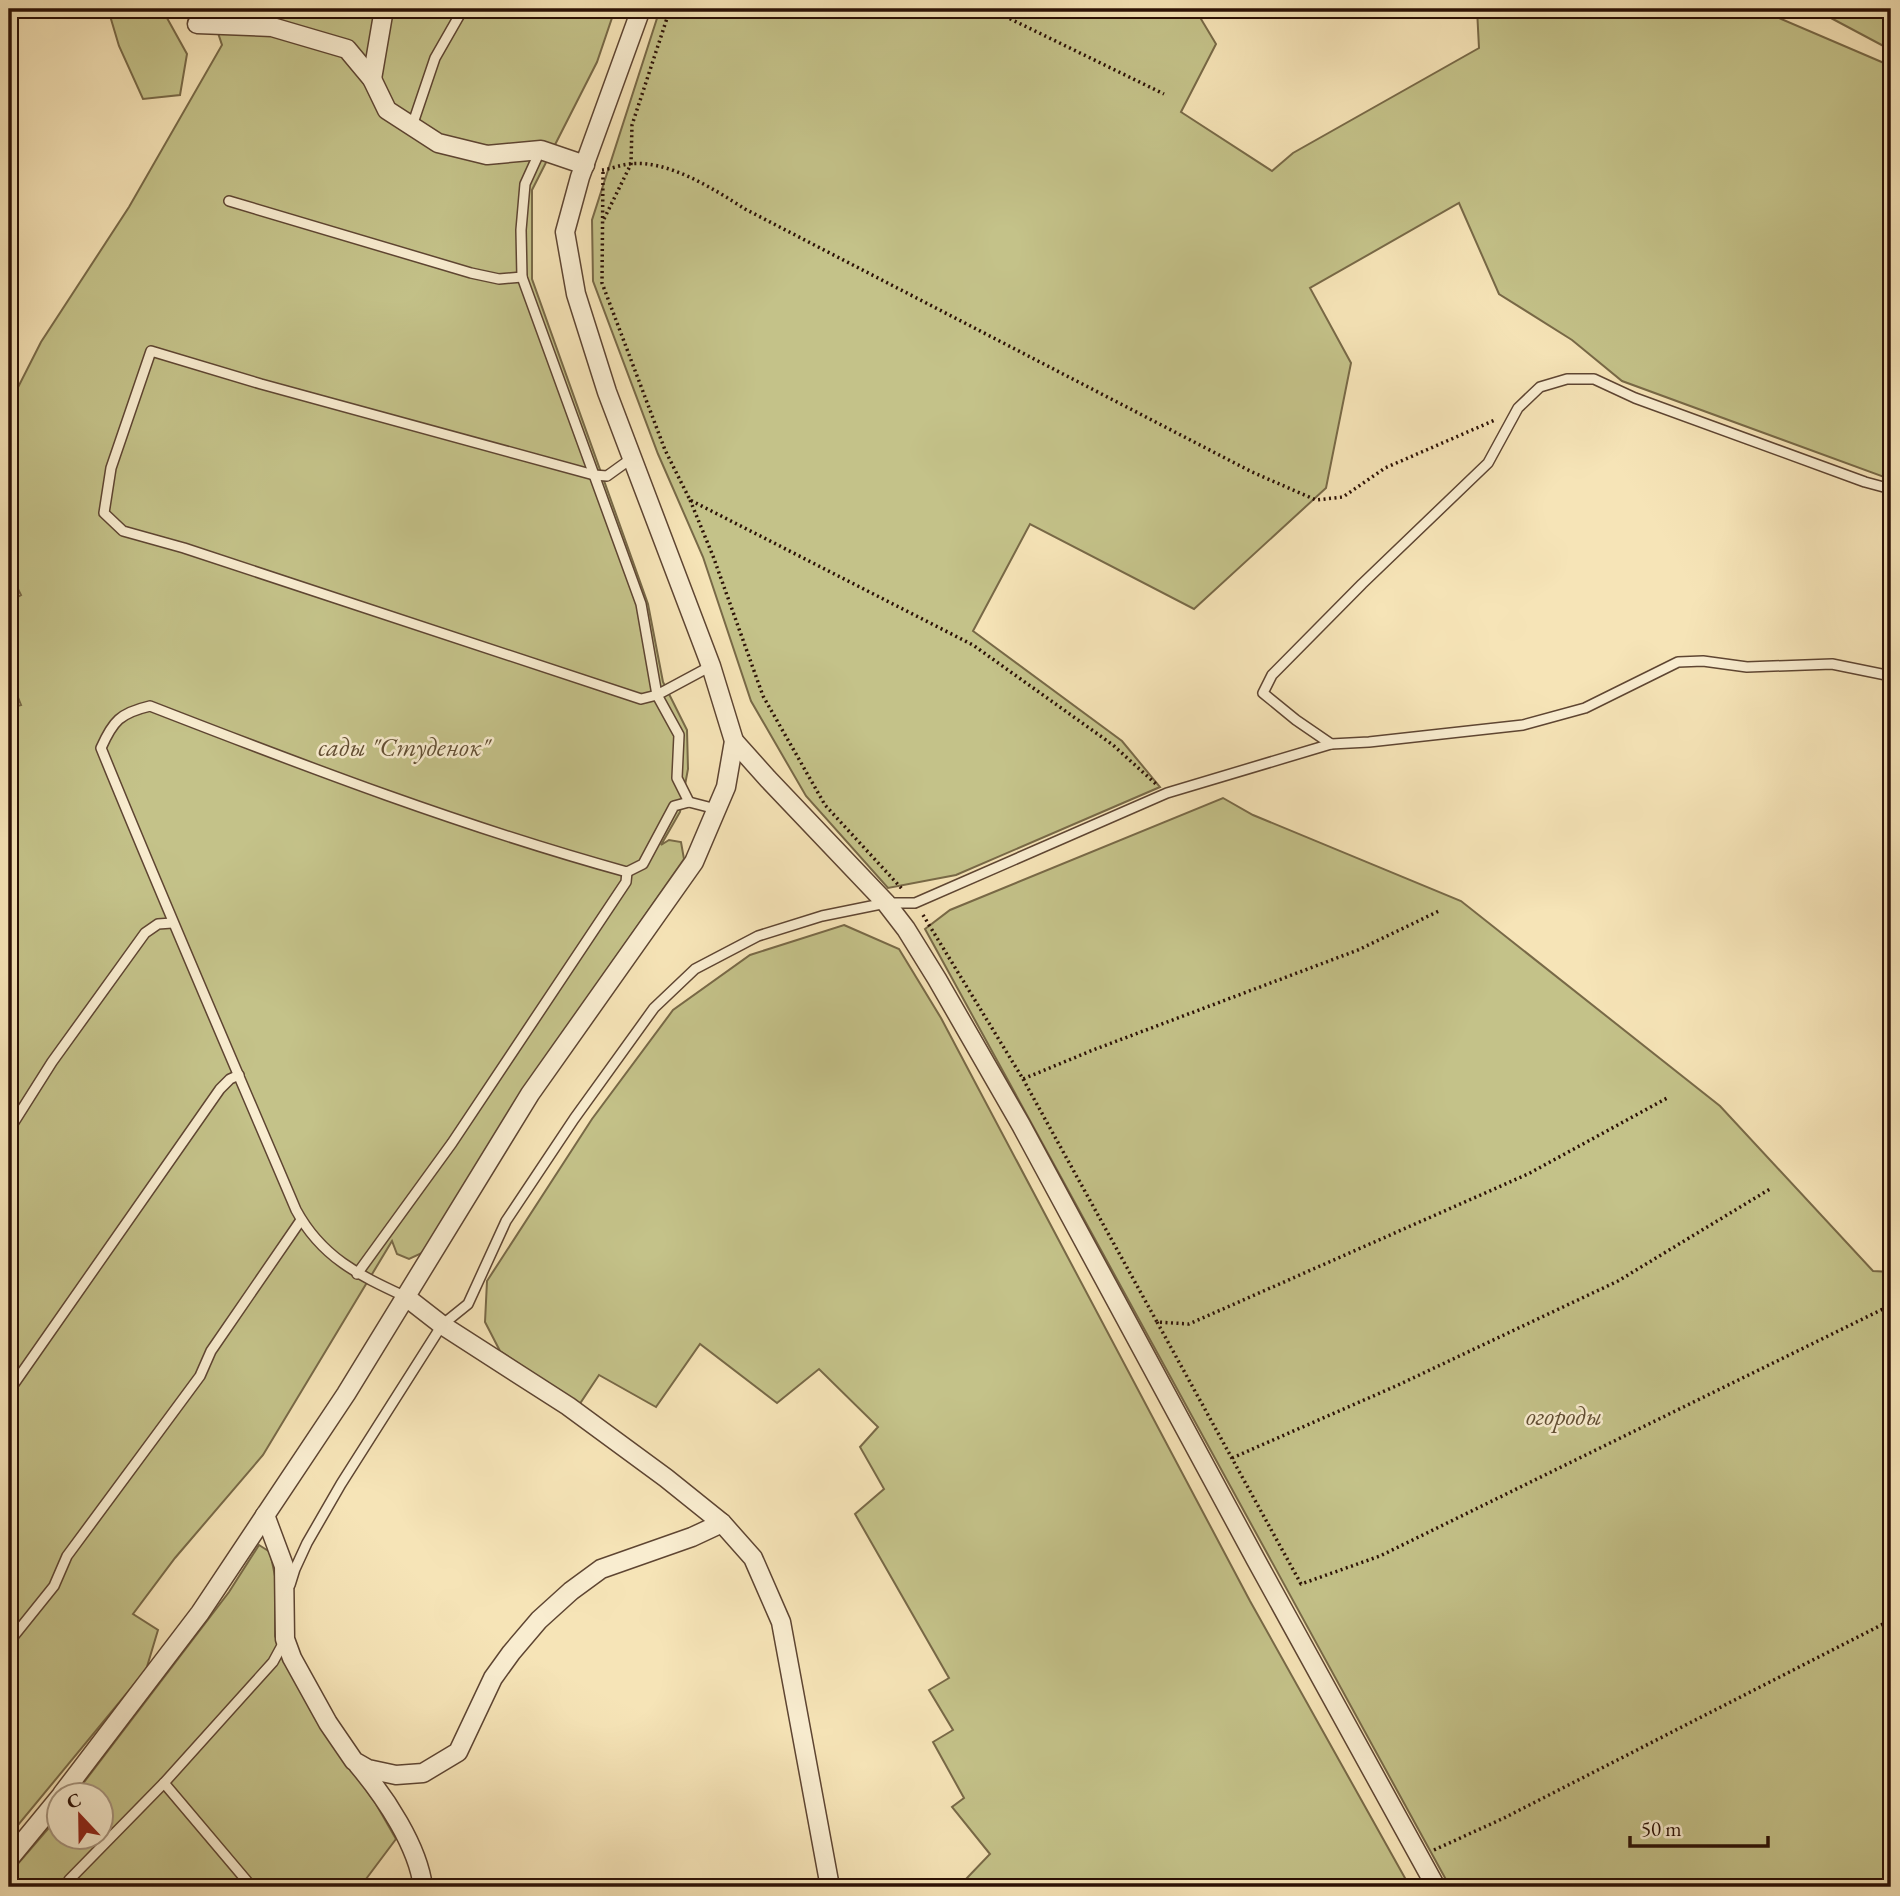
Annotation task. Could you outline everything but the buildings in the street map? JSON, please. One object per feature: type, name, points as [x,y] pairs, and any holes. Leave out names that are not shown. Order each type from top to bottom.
[{"type":"street","points":[[372,79],[384,9]]},
{"type":"street","points":[[641,9],[585,165],[565,232],[576,294],[607,392],[711,666],[734,741],[886,903],[906,929],[937,979],[1014,1114],[1436,1887]]},
{"type":"street","points":[[197,24],[272,27],[347,48],[372,79],[387,110],[438,143],[487,155],[541,150],[585,165]]},
{"type":"street","points":[[72,1780],[200,1613],[346,1394],[530,1094],[694,862],[726,787],[734,741]]},
{"type":"street","points":[[406,1297],[442,1325],[568,1406],[666,1478],[722,1523],[753,1558],[781,1622],[830,1887]]},
{"type":"street","points":[[265,1516],[284,1566],[285,1639],[292,1658],[328,1723],[392,1813],[413,1853],[424,1887]]},
{"type":"street","points":[[354,1761],[369,1769],[396,1775],[424,1773],[439,1766],[458,1752],[494,1678],[511,1653],[539,1620],[571,1591],[601,1569],[692,1538],[722,1523]]},
{"type":"street","points":[[9,1859],[46,1813]]},
{"type":"lane","points":[[412,126],[435,58],[463,9]]},
{"type":"lane","points":[[541,150],[525,184],[521,230],[522,277],[641,604],[657,695],[680,735],[677,778],[689,802]]},
{"type":"lane","points":[[229,201],[471,273],[499,279],[522,277]]},
{"type":"lane","points":[[632,458],[607,475],[594,475],[261,384],[151,351],[111,468],[104,513],[124,531],[184,548],[640,699],[657,695],[711,666]]},
{"type":"lane","points":[[1331,744],[1296,720],[1264,693],[1272,675],[1488,463],[1518,408],[1540,387],[1567,379],[1594,379],[1674,412],[1891,489]]},
{"type":"lane","points":[[286,1602],[295,1569],[307,1543],[341,1484],[442,1325],[468,1304],[506,1221],[654,1008],[695,969],[758,936],[822,916],[886,903],[915,903],[1167,793],[1331,744],[1369,743],[1523,726],[1585,708],[1678,662],[1703,661],[1747,667],[1832,664],[1891,676]]},
{"type":"lane","points":[[406,1297],[357,1274],[322,1246],[301,1220],[101,748],[112,724],[131,711],[150,706],[467,824],[627,873],[643,863],[674,806],[689,802],[716,809]]},
{"type":"lane","points":[[357,1274],[452,1143],[626,883],[627,873]]},
{"type":"lane","points":[[9,1130],[52,1062],[145,933],[158,924],[173,923]]},
{"type":"lane","points":[[9,1391],[220,1089],[230,1079],[239,1076]]},
{"type":"lane","points":[[9,1642],[54,1586],[67,1556],[200,1376],[211,1351],[301,1220]]},
{"type":"lane","points":[[68,1887],[69,1880],[164,1783],[273,1662],[285,1639]]},
{"type":"lane","points":[[164,1783],[252,1887]]},
{"type":"path","points":[[603,221],[631,164],[632,125],[670,9]]},
{"type":"path","points":[[989,9],[1164,94]]},
{"type":"path","points":[[585,165],[603,171],[631,164],[665,169],[704,183],[745,209],[1252,472],[1316,500],[1343,497],[1385,468],[1473,432],[1518,408]]},
{"type":"path","points":[[603,171],[602,284],[665,450],[690,500],[713,556],[763,696],[825,805],[915,903],[939,937],[1023,1079],[1301,1584],[1380,1556],[1882,1308]]},
{"type":"path","points":[[690,500],[973,645],[1113,744],[1167,793]]},
{"type":"path","points":[[1023,1079],[1357,950],[1441,910]]},
{"type":"path","points":[[1157,1322],[1189,1324],[1528,1174],[1669,1097]]},
{"type":"path","points":[[1232,1458],[1396,1386],[1618,1282],[1770,1189]]},
{"type":"path","points":[[1419,1856],[1504,1818],[1891,1620]]},
{"type":"green space","points":[[108,9],[162,9],[187,54],[180,95],[143,99],[119,46]]},
{"type":"green space","name":"сады \"Студенок\"","points":[[210,9],[615,9],[597,62],[532,190],[532,279],[648,604],[663,682],[687,730],[688,769],[680,812],[661,845],[669,840],[681,842],[684,859],[604,974],[422,1253],[409,1259],[397,1254],[392,1241],[263,1455],[175,1558],[133,1614],[158,1630],[146,1670],[55,1780],[46,1780],[46,1791],[9,1836],[9,708],[21,705],[9,675],[9,602],[21,595],[9,571],[9,405],[41,342],[129,207],[222,45]]},
{"type":"green space","points":[[660,9],[1195,9],[1216,44],[1181,112],[1272,171],[1293,153],[1479,48],[1477,9],[1758,9],[1891,66],[1891,472],[1884,477],[1622,381],[1572,340],[1499,294],[1459,203],[1310,288],[1351,363],[1326,488],[1194,609],[1030,524],[973,631],[1122,741],[1160,787],[956,875],[888,888],[806,796],[751,701],[703,557],[658,454],[593,281],[592,220]]},
{"type":"green space","points":[[1814,9],[1891,9],[1891,50]]},
{"type":"green space","name":"огороды","points":[[1223,798],[1253,815],[1461,901],[1720,1106],[1873,1271],[1891,1272],[1891,1887],[1450,1887],[925,929],[950,910]]},
{"type":"green space","points":[[844,925],[899,949],[941,1018],[1250,1601],[1410,1887],[974,1887],[966,1879],[990,1854],[952,1807],[964,1798],[933,1742],[953,1730],[929,1690],[949,1678],[855,1514],[884,1489],[860,1447],[878,1427],[819,1369],[777,1403],[700,1344],[656,1407],[599,1375],[579,1405],[500,1351],[485,1322],[487,1281],[592,1119],[673,1010],[750,955]]},
{"type":"green space","points":[[259,1545],[270,1552],[275,1576],[275,1636],[311,1711],[376,1804],[396,1839],[360,1887],[9,1887],[9,1874],[46,1831],[46,1850],[116,1850],[116,1780],[86,1780],[229,1592]]}]
